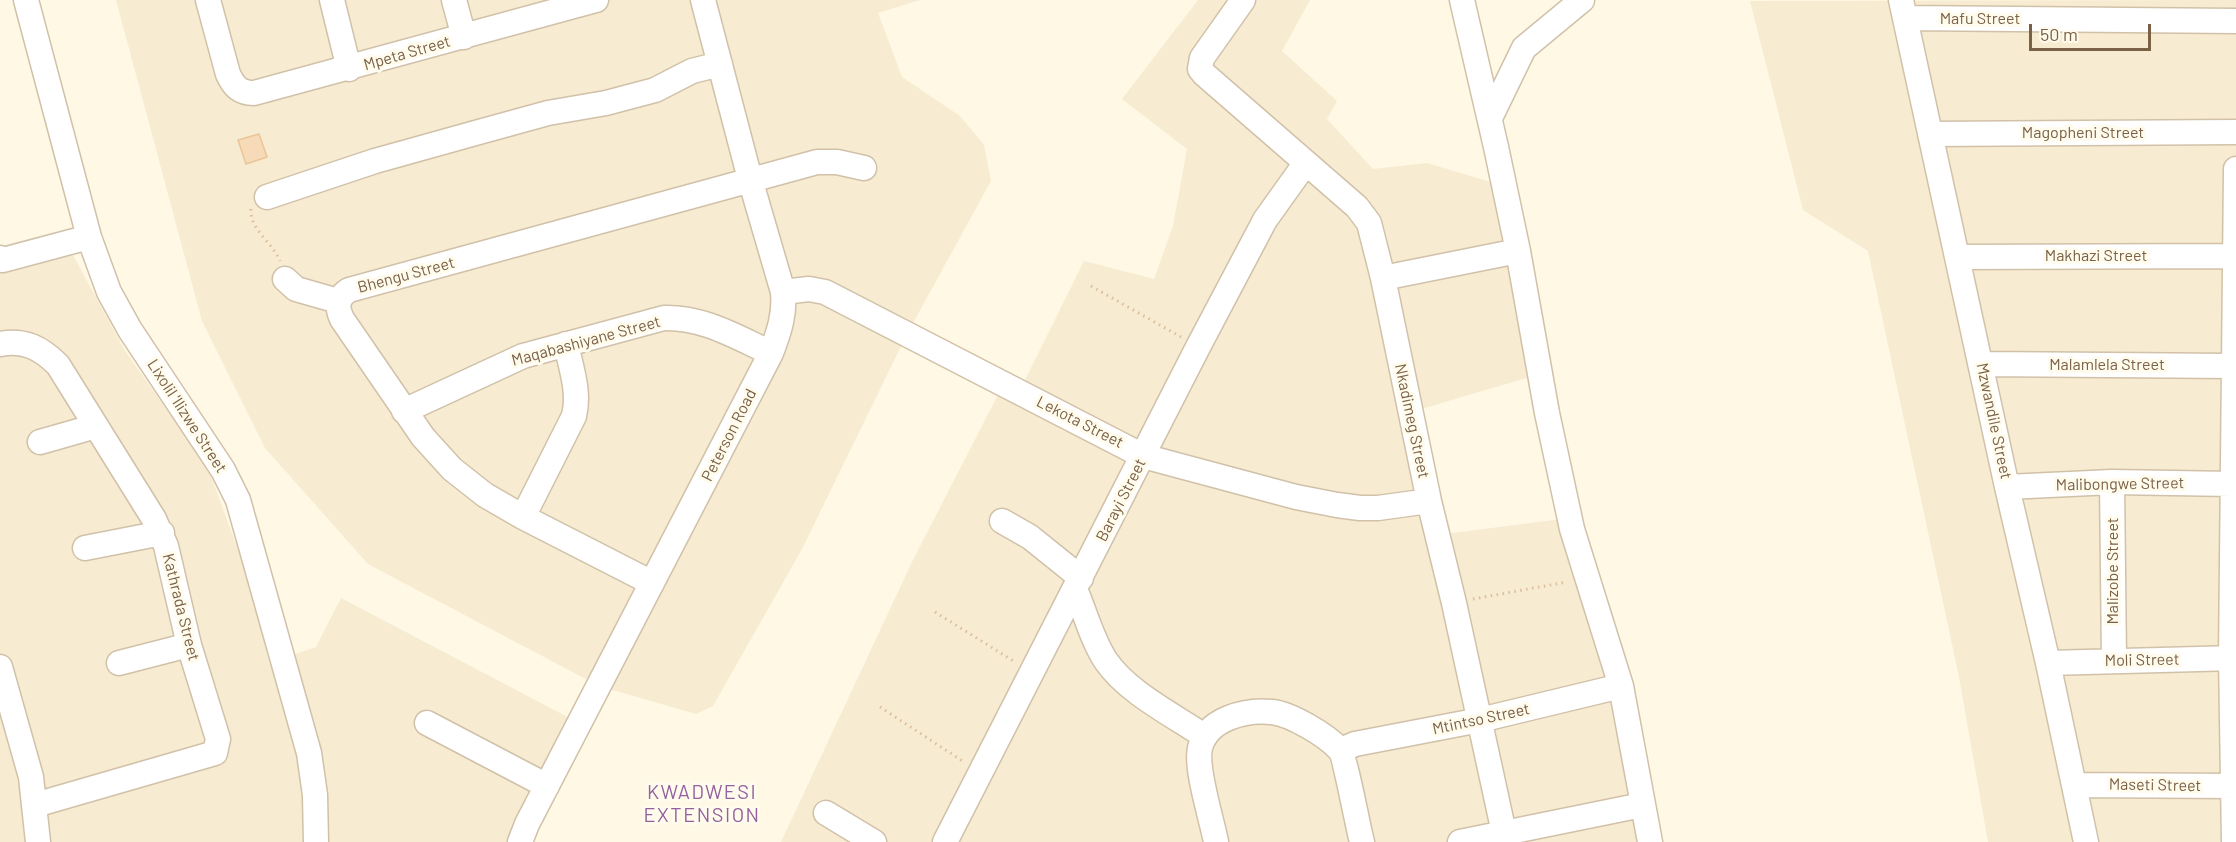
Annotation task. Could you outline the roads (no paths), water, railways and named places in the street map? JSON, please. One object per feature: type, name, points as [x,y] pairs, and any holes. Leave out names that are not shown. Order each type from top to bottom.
[{"type":"street","name":"Lixolil 'Ilizwe Street","points":[[26,0],[89,237],[105,281],[117,308],[223,470],[238,500],[309,753],[315,795],[316,842]]},
{"type":"street","name":"Mpeta Street","points":[[208,0],[228,74],[232,83],[245,93],[254,93],[349,69],[583,2]]},
{"type":"street","name":"Mpeta Street","points":[[332,0],[349,69]]},
{"type":"street","name":"Mpeta Street","points":[[454,0],[464,36]]},
{"type":"street","name":"Peterson Road","points":[[520,842],[771,353],[782,326],[785,308],[783,292],[750,179],[703,0]]},
{"type":"street","name":"Nkadimeg Street","points":[[1243,0],[1202,58],[1200,69],[1364,214],[1369,223],[1505,838]]},
{"type":"street","points":[[1462,0],[1518,251],[1549,425],[1572,529],[1621,686],[1650,842]]},
{"type":"street","points":[[1490,118],[1524,48],[1582,0]]},
{"type":"street","name":"Mafu Street","points":[[1903,9],[2236,21]]},
{"type":"street","name":"Mzwandile Street","points":[[1903,9],[2086,842]]},
{"type":"street","points":[[267,197],[375,161],[479,132],[548,113],[606,103],[655,90],[692,71],[720,64]]},
{"type":"street","name":"Magopheni Street","points":[[1930,134],[2236,132]]},
{"type":"street","name":"Bhengu Street","points":[[652,583],[523,517],[485,495],[452,469],[435,453],[404,411],[342,319],[338,301],[349,290],[750,179],[827,161],[864,168]]},
{"type":"street","name":"Barayi Street","points":[[945,842],[1198,346],[1265,220],[1305,164]]},
{"type":"street","points":[[2235,842],[2232,484],[2236,180]]},
{"type":"street","points":[[1,260],[89,237]]},
{"type":"street","points":[[1383,278],[1518,251]]},
{"type":"street","name":"Makhazi Street","points":[[1957,256],[2236,256]]},
{"type":"street","points":[[285,279],[296,289],[338,301]]},
{"type":"street","name":"Lekota Street","points":[[783,292],[809,289],[825,292],[1143,456],[1296,497],[1337,505],[1378,508],[1429,501]]},
{"type":"street","name":"Maqabashiyane Street","points":[[404,411],[504,363],[664,318],[700,321],[771,353]]},
{"type":"street","name":"Kathrada Street","points":[[0,344],[18,342],[31,345],[58,364],[162,533],[189,645],[218,739],[215,753],[35,805]]},
{"type":"street","points":[[523,517],[574,416],[577,405],[566,344]]},
{"type":"street","name":"Malamlela Street","points":[[1982,364],[2233,366]]},
{"type":"street","points":[[40,442],[96,426]]},
{"type":"street","name":"Malibongwe Street","points":[[2007,487],[2112,482],[2232,484]]},
{"type":"street","name":"Malizobe Street","points":[[2112,482],[2114,661]]},
{"type":"street","points":[[1002,521],[1030,537],[1078,583],[1098,647],[1114,671],[1141,694],[1204,736]]},
{"type":"street","points":[[85,548],[162,533]]},
{"type":"street","points":[[118,663],[189,645]]},
{"type":"street","name":"Moli Street","points":[[2048,663],[2234,658]]},
{"type":"street","points":[[0,667],[5,705],[31,777],[38,842]]},
{"type":"street","name":"Mtintso Street","points":[[1341,750],[1355,744],[1480,720],[1621,686]]},
{"type":"street","points":[[1216,842],[1201,773],[1199,750],[1204,736],[1214,726],[1229,717],[1252,712],[1273,712],[1294,720],[1316,731],[1341,750],[1362,842]]},
{"type":"street","points":[[427,723],[547,786]]},
{"type":"street","name":"Maseti Street","points":[[2074,785],[2235,786]]},
{"type":"street","points":[[1460,842],[1505,838],[1642,805]]},
{"type":"street","points":[[826,813],[874,842]]},
{"type":"district","name":"KWADWESI EXTENSION","points":[[702,804]]}]
